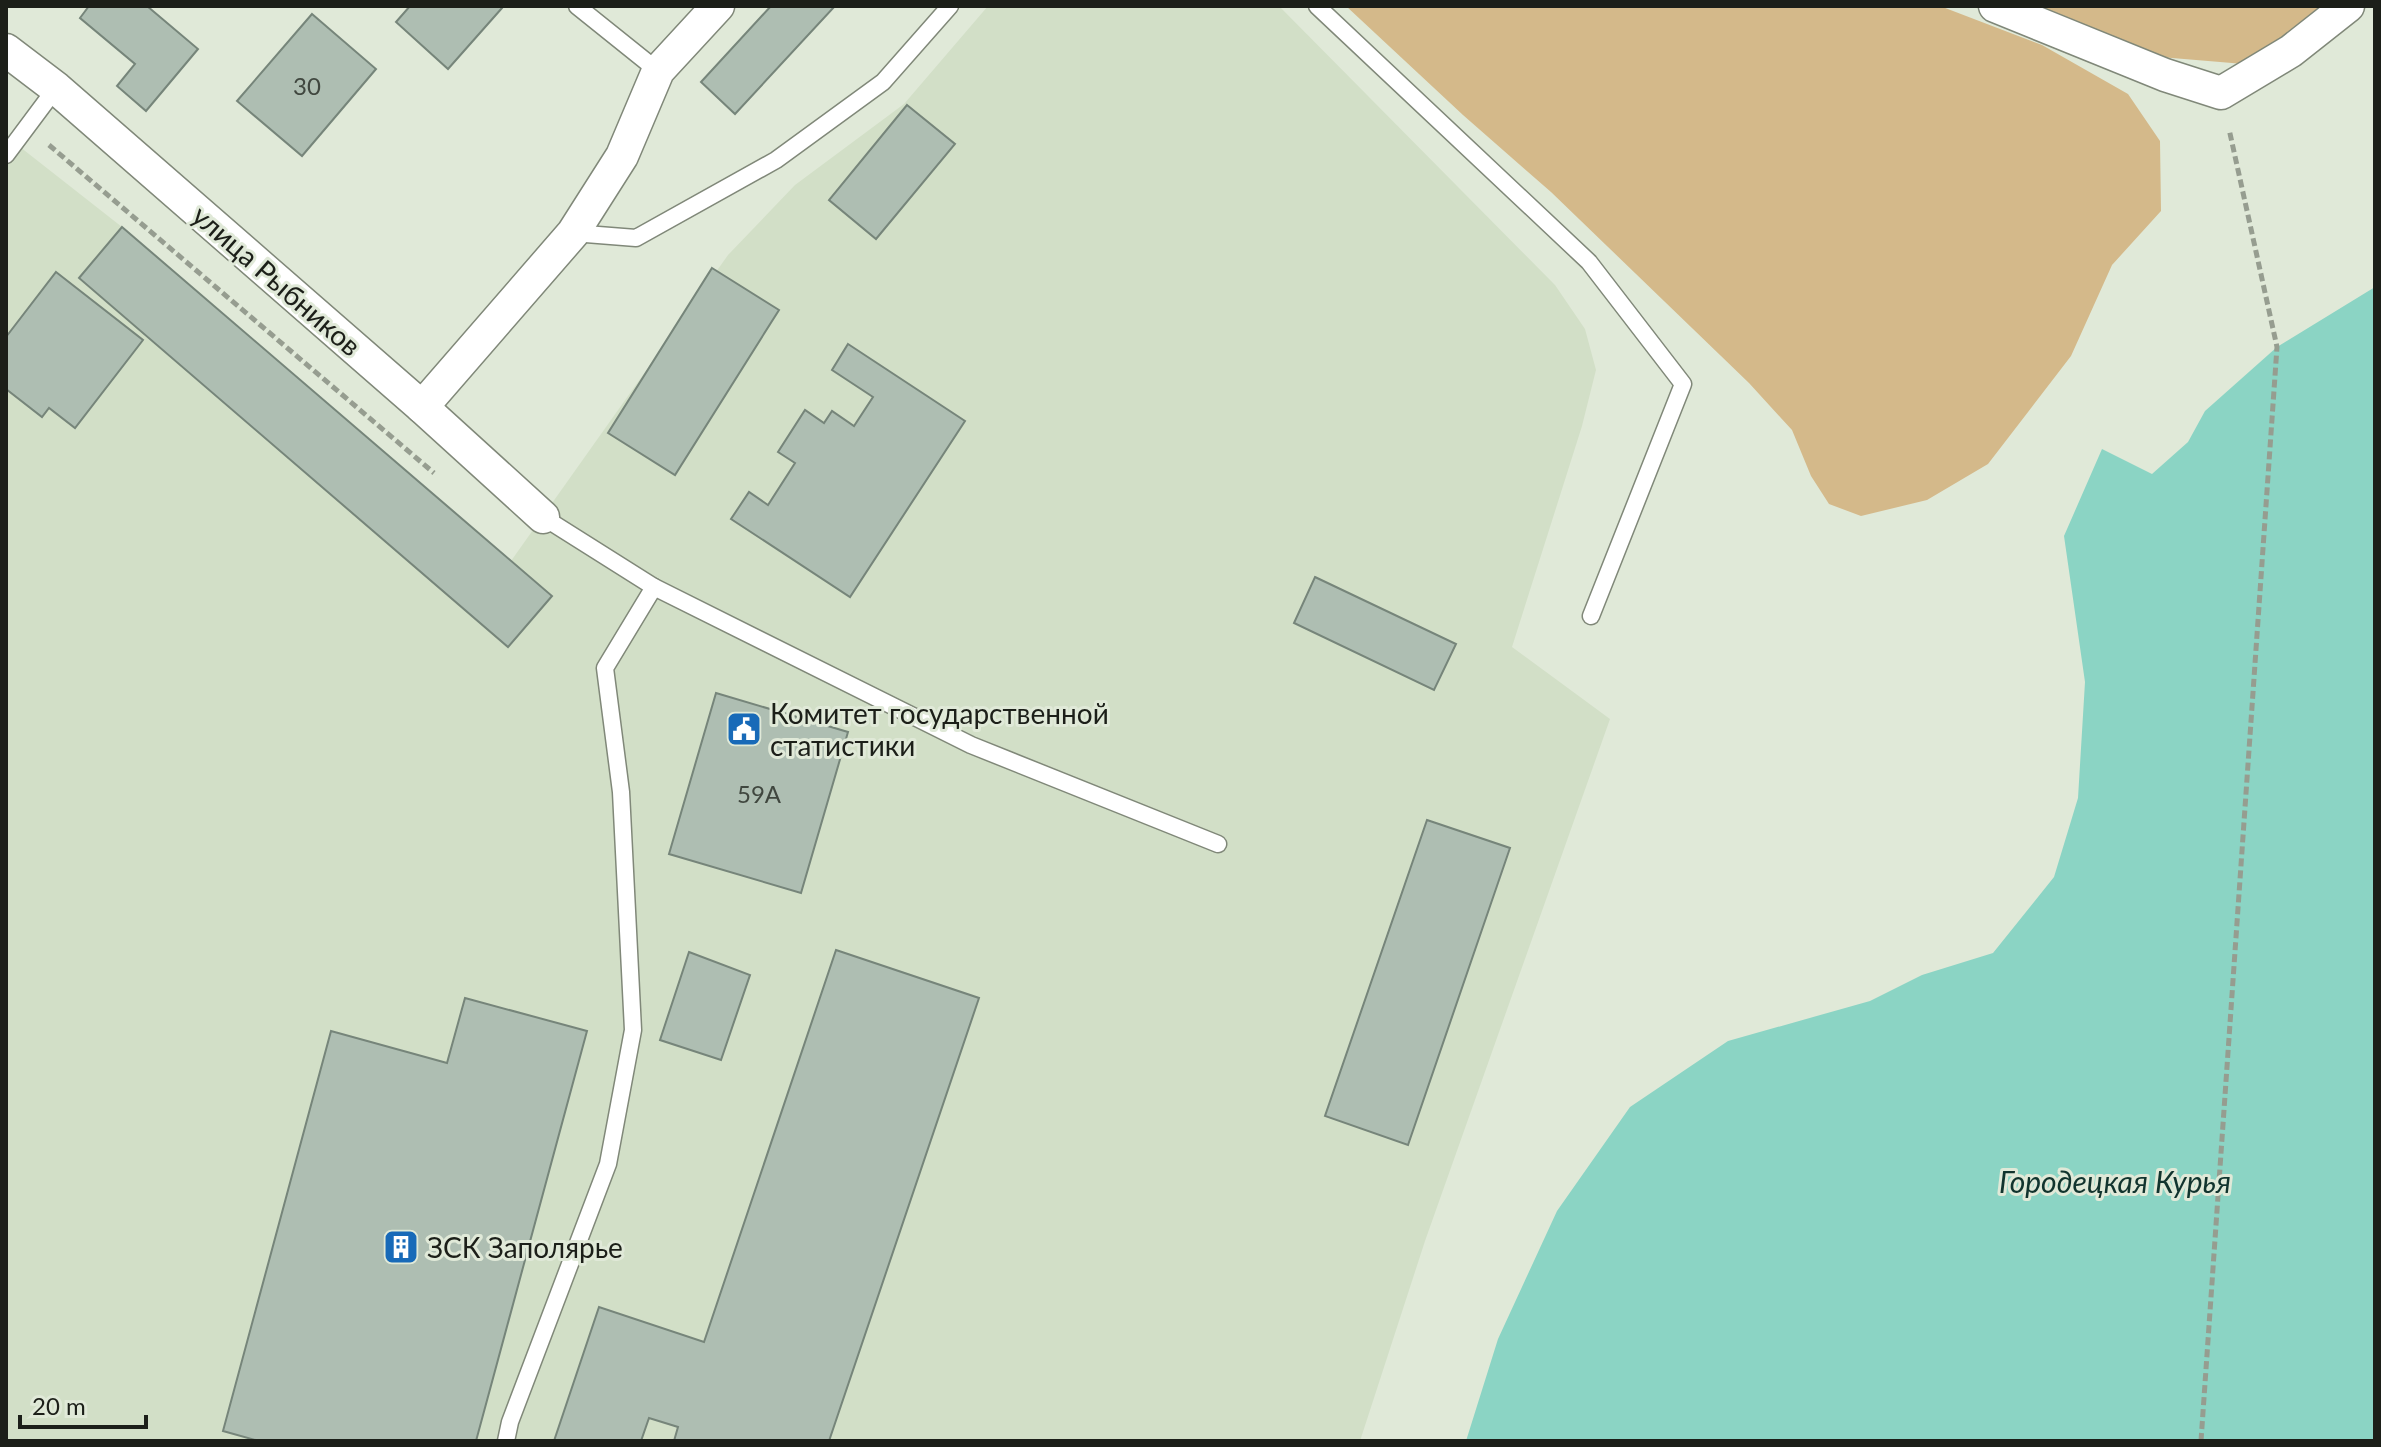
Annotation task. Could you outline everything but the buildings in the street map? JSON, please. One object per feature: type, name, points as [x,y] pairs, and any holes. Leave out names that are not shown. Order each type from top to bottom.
[{"type":"street","points":[[422,407],[573,233],[622,156],[658,71],[718,6]]},
{"type":"street","points":[[1995,6],[2165,75],[2221,93],[2291,51],[2348,6]]},
{"type":"street","name":"улица Рыбников","points":[[6,50],[56,88],[422,407],[543,517]]},
{"type":"lane","points":[[577,6],[658,71]]},
{"type":"lane","points":[[573,233],[636,238],[776,160],[883,82],[950,6]]},
{"type":"lane","points":[[1317,6],[1589,262],[1683,384],[1591,616]]},
{"type":"lane","points":[[6,155],[56,88]]},
{"type":"lane","points":[[543,517],[654,587],[971,745],[1218,844]]},
{"type":"lane","points":[[506,1441],[510,1422],[608,1164],[633,1030],[621,792],[605,668],[654,587]]},
{"type":"path","points":[[2201,1441],[2277,347],[2221,93]]},
{"type":"path","points":[[28,126],[442,480]]},
{"type":"shaded area","points":[[988,6],[1279,6],[1555,285],[1585,329],[1596,370],[1582,426],[1512,647],[1610,719],[1425,1241],[1360,1441],[6,1441],[6,136],[122,227],[511,561],[728,255],[795,185],[904,104]]},
{"type":"shaded area","points":[[1346,6],[1940,6],[2042,45],[2128,94],[2160,141],[2161,211],[2112,265],[2071,356],[1988,464],[1927,500],[1861,516],[1829,504],[1811,476],[1792,430],[1749,383],[1551,192]]},
{"type":"shaded area","points":[[2039,6],[2331,6],[2244,64],[2160,57]]},
{"type":"water","name":"Городецкая Курья","points":[[2375,287],[2375,1441],[1466,1441],[1498,1339],[1557,1211],[1630,1107],[1728,1041],[1870,1001],[1922,975],[1993,953],[2054,877],[2078,798],[2085,682],[2064,536],[2102,449],[2152,474],[2188,442],[2205,411],[2277,347]]},
{"type":"place","name":"Комитет государственной статистики","points":[[744,729]]},
{"type":"place","name":"ЗСК Заполярье","points":[[401,1247]]}]
